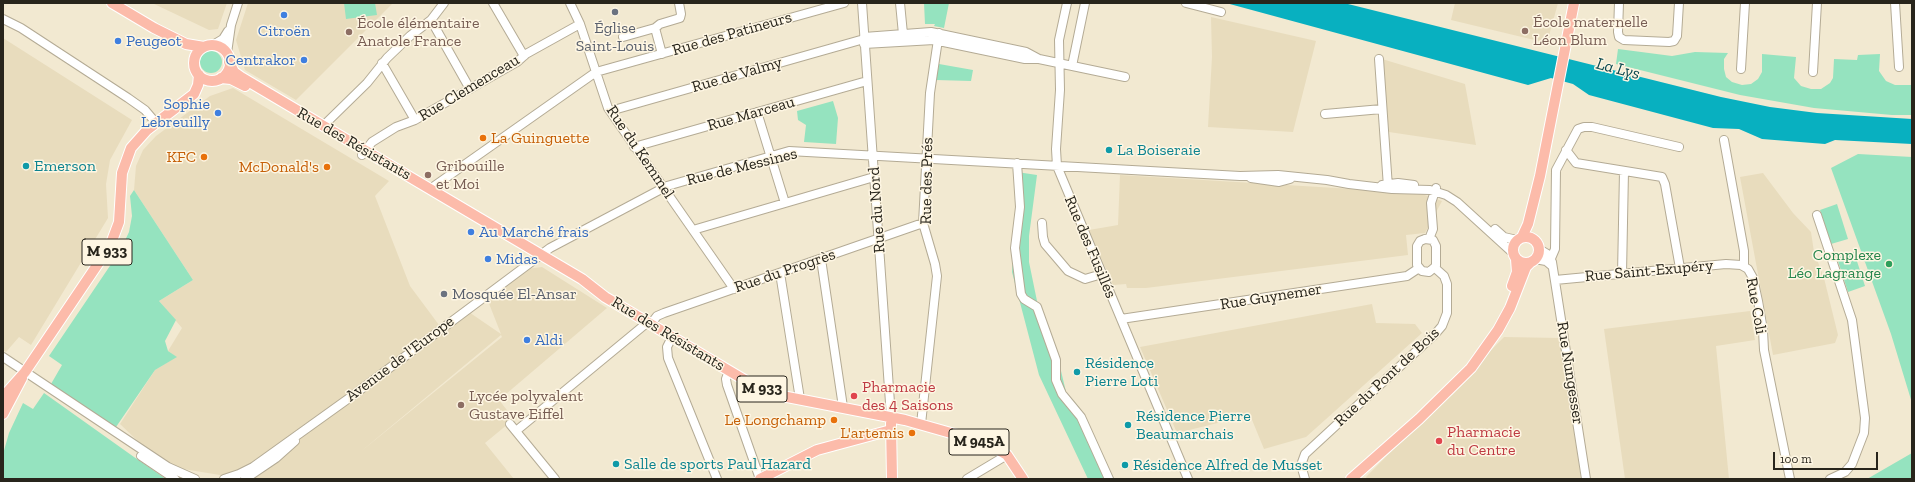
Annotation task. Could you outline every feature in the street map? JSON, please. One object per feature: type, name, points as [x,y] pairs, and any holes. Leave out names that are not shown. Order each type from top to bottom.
[{"type":"main road","points":[[112,3],[154,28],[189,45],[208,46],[221,48],[228,58],[227,72],[216,79],[206,80],[199,75],[195,69],[194,62],[197,52],[208,46]]},
{"type":"main road","points":[[1350,479],[1384,444],[1450,383],[1476,353],[1492,328],[1508,298],[1516,275],[1513,245],[1520,239],[1528,224],[1554,110],[1574,3]]},
{"type":"main road","points":[[154,28],[182,49],[194,62]]},
{"type":"main road","name":"Rue des Résistants","points":[[228,58],[238,75],[323,126],[363,153],[430,189],[538,256]]},
{"type":"main road","name":"M 933","points":[[3,414],[25,372],[110,246],[119,222],[120,184],[126,160],[140,136],[185,101],[196,90],[199,75]]},
{"type":"main road","name":"Rue des Résistants","points":[[216,79],[229,78],[240,83],[582,280],[605,297],[767,392],[891,417]]},
{"type":"main road","name":"M 933","points":[[185,101],[200,93],[216,79]]},
{"type":"main road","points":[[1361,469],[1381,454],[1424,415],[1471,368],[1498,330],[1510,308],[1526,267],[1533,261],[1537,244],[1533,230],[1540,176]]},
{"type":"main road","points":[[1520,239],[1528,237],[1537,244]]},
{"type":"main road","points":[[1514,256],[1523,263],[1533,261]]},
{"type":"main road","name":"M 933","points":[[3,397],[25,372]]},
{"type":"main road","points":[[891,417],[892,479]]},
{"type":"main road","name":"M 945A","points":[[891,417],[921,424],[986,444],[1007,456],[1023,479]]},
{"type":"main road","points":[[760,479],[817,450],[891,430]]},
{"type":"street","points":[[228,58],[231,25],[238,3]]},
{"type":"street","points":[[323,126],[367,83],[382,63],[410,36],[430,20],[444,3]]},
{"type":"street","points":[[493,3],[524,56]]},
{"type":"street","name":"Rue du Kemmel","points":[[570,3],[580,24],[610,111],[734,288]]},
{"type":"street","points":[[623,37],[655,28],[660,24],[680,18],[681,12],[679,3]]},
{"type":"street","name":"Rue des Patineurs","points":[[430,189],[596,72],[844,3]]},
{"type":"street","name":"Rue du Nord","points":[[862,3],[891,417]]},
{"type":"street","points":[[900,3],[902,34]]},
{"type":"street","name":"Rue des Fusillés","points":[[1067,3],[1060,36],[1060,90],[1056,148],[1057,166],[1188,479]]},
{"type":"street","points":[[1072,66],[1085,3]]},
{"type":"street","points":[[1186,3],[1221,12]]},
{"type":"street","points":[[1619,3],[1619,37],[1624,40],[1669,42],[1674,41],[1677,36],[1679,3]]},
{"type":"street","points":[[1741,69],[1745,3]]},
{"type":"street","points":[[1813,72],[1818,3]]},
{"type":"street","points":[[1895,3],[1899,67]]},
{"type":"street","points":[[3,19],[21,28],[128,98],[145,110],[156,123]]},
{"type":"street","points":[[430,20],[470,89]]},
{"type":"street","name":"Rue Clemenceau","points":[[363,153],[372,142],[396,127],[415,120],[580,24]]},
{"type":"street","points":[[208,46],[223,38],[231,25]]},
{"type":"street","points":[[655,28],[662,54]]},
{"type":"street","points":[[864,40],[902,34],[931,32],[939,37]]},
{"type":"street","points":[[864,40],[925,40],[939,37],[1026,52],[1039,59],[1126,77]]},
{"type":"street","name":"Rue des Prés","points":[[921,424],[937,271],[923,223],[930,93],[939,37]]},
{"type":"street","name":"Rue de Valmy","points":[[610,111],[864,40]]},
{"type":"street","points":[[1379,59],[1388,186]]},
{"type":"street","points":[[382,63],[415,120]]},
{"type":"street","name":"Rue Marceau","points":[[634,147],[867,81]]},
{"type":"street","points":[[1325,114],[1382,109]]},
{"type":"street","points":[[757,112],[785,203]]},
{"type":"street","name":"Rue Nungesser","points":[[1586,479],[1555,280],[1551,263],[1555,250],[1556,172],[1578,129],[1588,126],[1679,147]]},
{"type":"street","name":"Rue Coli","points":[[1724,140],[1744,251],[1744,266],[1750,271],[1753,278],[1763,330],[1764,350],[1789,478]]},
{"type":"street","name":"Rue de Messines","points":[[538,256],[556,244],[663,188],[795,150],[1245,177],[1261,175],[1375,186],[1436,189]]},
{"type":"street","points":[[1566,150],[1576,164],[1662,177],[1665,184],[1680,268]]},
{"type":"street","points":[[1018,163],[1020,207],[1015,248],[1021,294],[1024,299],[1037,307],[1056,360],[1056,380],[1062,394],[1081,417],[1109,479]]},
{"type":"street","points":[[1622,274],[1624,171]]},
{"type":"street","points":[[693,230],[874,177]]},
{"type":"street","points":[[1436,189],[1457,196],[1502,236],[1520,239]]},
{"type":"street","points":[[1429,239],[1433,229],[1431,203],[1436,189]]},
{"type":"street","points":[[1436,189],[1457,202],[1514,256]]},
{"type":"street","points":[[1817,215],[1852,320],[1865,423],[1861,441],[1850,468],[1830,479]]},
{"type":"street","name":"Rue du Progrès","points":[[516,431],[662,314],[923,223]]},
{"type":"street","points":[[1042,223],[1042,234],[1045,244],[1068,271],[1085,279],[1102,274]]},
{"type":"street","points":[[1429,239],[1434,241],[1436,246],[1437,261],[1435,268],[1426,272],[1419,268],[1417,246],[1422,240],[1429,239]]},
{"type":"street","points":[[1537,244],[1551,263]]},
{"type":"street","name":"Avenue de l'Europe","points":[[224,479],[249,469],[318,420],[538,256]]},
{"type":"street","points":[[821,259],[843,407]]},
{"type":"street","points":[[1533,261],[1551,263]]},
{"type":"street","name":"Rue Saint-Exupéry","points":[[1555,280],[1730,264],[1744,266]]},
{"type":"street","name":"Rue Guynemer","points":[[1121,319],[1407,276],[1419,268]]},
{"type":"street","name":"Rue du Pont de Bois","points":[[1305,479],[1301,465],[1305,454],[1442,326],[1447,313],[1447,284],[1444,276],[1435,268]]},
{"type":"street","points":[[780,273],[800,399]]},
{"type":"street","points":[[672,337],[667,347],[668,358],[717,479]]},
{"type":"street","points":[[3,357],[93,419],[168,468],[179,474],[195,479]]},
{"type":"street","points":[[729,371],[726,378],[726,385],[760,479]]},
{"type":"street","points":[[93,419],[175,479]]},
{"type":"street","name":"Avenue de l'Europe","points":[[245,479],[283,452],[318,420]]},
{"type":"street","points":[[510,424],[555,479]]},
{"type":"street","points":[[966,479],[1007,456]]},
{"type":"shaded area","points":[[152,3],[227,3],[218,29],[209,30]]},
{"type":"shaded area","points":[[248,3],[393,3],[296,100],[245,70],[236,40]]},
{"type":"shaded area","name":"École maternelle Léon Blum","points":[[1455,3],[1558,3],[1547,43],[1451,20]]},
{"type":"shaded area","points":[[1211,17],[1316,41],[1293,132],[1208,127],[1212,57]]},
{"type":"shaded area","points":[[3,38],[132,120],[110,160],[106,184],[108,218],[31,345],[19,337],[6,352],[3,350]]},
{"type":"shaded area","points":[[1382,59],[1465,84],[1476,145],[1389,132]]},
{"type":"shaded area","points":[[233,88],[389,181],[375,196],[410,286],[439,325],[463,308],[501,334],[488,301],[527,269],[542,267],[607,308],[499,400],[514,419],[485,443],[514,479],[224,479],[220,475],[177,468],[143,446],[120,424],[155,370],[176,357],[168,351],[182,328],[159,301],[193,280],[134,190],[136,166],[143,150],[156,136],[210,96]],"holes":[[[501,335],[502,337],[359,453]]]},
{"type":"shaded area","points":[[1763,173],[1793,213],[1811,232],[1814,252],[1824,278],[1838,335],[1835,343],[1773,355],[1740,177]]},
{"type":"shaded area","points":[[1120,175],[1419,193],[1442,201],[1425,233],[1406,235],[1408,255],[1146,288],[1127,288],[1126,284],[1113,285],[1089,230],[1118,225]]},
{"type":"shaded area","points":[[1372,304],[1376,323],[1415,324],[1422,333],[1306,437],[1264,449],[1250,415],[1177,433],[1140,347]]},
{"type":"shaded area","points":[[1750,311],[1755,340],[1716,346],[1729,479],[1625,479],[1604,329]]},
{"type":"shaded area","points":[[1504,337],[1560,338],[1581,479],[1367,479],[1366,477]]},
{"type":"green space","points":[[344,3],[375,3],[377,15],[346,19]]},
{"type":"green space","points":[[924,3],[949,3],[944,28],[934,26],[935,24],[925,24]]},
{"type":"green space","points":[[1618,49],[1672,56],[1695,52],[1728,53],[1724,59],[1726,77],[1732,82],[1742,85],[1751,84],[1758,79],[1762,72],[1762,54],[1796,57],[1794,78],[1801,86],[1811,89],[1821,89],[1830,83],[1833,78],[1834,59],[1857,60],[1858,55],[1880,54],[1879,71],[1886,81],[1895,85],[1912,85],[1912,115],[1892,115],[1814,108],[1740,95],[1616,64]]},
{"type":"green space","points":[[211,51],[219,54],[222,62],[219,70],[211,73],[203,70],[200,62],[203,54]]},
{"type":"green space","points":[[939,64],[973,70],[971,81],[936,80]]},
{"type":"green space","points":[[833,101],[838,118],[836,144],[804,142],[806,125],[798,120],[797,111]]},
{"type":"green space","name":"Complexe Léo Lagrange","points":[[1858,154],[1912,157],[1912,403],[1891,334],[1831,168]]},
{"type":"green space","points":[[1017,172],[1037,175],[1029,236],[1029,262],[1037,301],[1057,354],[1066,392],[1079,407],[1114,479],[1088,479],[1039,375],[1012,272]]},
{"type":"green space","points":[[134,190],[193,280],[159,301],[176,320],[165,341],[168,351],[177,357],[155,370],[116,427],[51,384],[62,365],[49,356],[120,251],[129,232],[132,216],[130,196]]},
{"type":"green space","points":[[1837,204],[1848,239],[1831,244],[1820,210]]},
{"type":"green space","points":[[1854,252],[1865,286],[1848,292],[1837,258]]},
{"type":"green space","points":[[44,393],[166,479],[3,479],[3,454],[9,433],[23,403],[33,409]]},
{"type":"green space","points":[[1912,453],[1912,479],[1867,479]]},
{"type":"water","points":[[1226,3],[1344,3],[1721,97],[1770,107],[1817,113],[1912,119],[1912,144],[1835,140],[1825,144],[1762,139],[1739,129],[1713,128],[1589,95],[1573,84],[1551,78],[1528,85]]},
{"type":"place","name":"Église Saint-Louis","points":[[615,12]]},
{"type":"place","name":"Citroën","points":[[284,15]]},
{"type":"place","name":"École maternelle Léon Blum","points":[[1525,31]]},
{"type":"place","name":"École élémentaire Anatole France","points":[[349,32]]},
{"type":"place","name":"Peugeot","points":[[118,41]]},
{"type":"place","name":"Centrakor","points":[[304,60]]},
{"type":"place","name":"Sophie Lebreuilly","points":[[218,113]]},
{"type":"place","name":"La Guinguette","points":[[483,138]]},
{"type":"place","name":"La Boiseraie","points":[[1109,150]]},
{"type":"place","name":"KFC","points":[[204,157]]},
{"type":"place","name":"Emerson","points":[[26,166]]},
{"type":"place","name":"McDonald's","points":[[327,167]]},
{"type":"place","name":"Gribouille et Moi","points":[[428,175]]},
{"type":"place","name":"Au Marché frais","points":[[471,232]]},
{"type":"place","name":"Midas","points":[[488,259]]},
{"type":"place","name":"Complexe Léo Lagrange","points":[[1889,264]]},
{"type":"place","name":"Mosquée El-Ansar","points":[[444,294]]},
{"type":"place","name":"Aldi","points":[[527,340]]},
{"type":"place","name":"Résidence Pierre Loti","points":[[1077,372]]},
{"type":"place","name":"Pharmacie des 4 Saisons","points":[[854,396]]},
{"type":"place","name":"Lycée polyvalent Gustave Eiffel","points":[[461,405]]},
{"type":"place","name":"Le Longchamp","points":[[834,420]]},
{"type":"place","name":"Résidence Pierre Beaumarchais","points":[[1128,425]]},
{"type":"place","name":"L'artemis","points":[[912,433]]},
{"type":"place","name":"Pharmacie du Centre","points":[[1439,441]]},
{"type":"place","name":"Salle de sports Paul Hazard","points":[[616,464]]},
{"type":"place","name":"Résidence Alfred de Musset","points":[[1125,465]]},
{"type":"water label","name":"La Lys","points":[[1618,69]]}]
